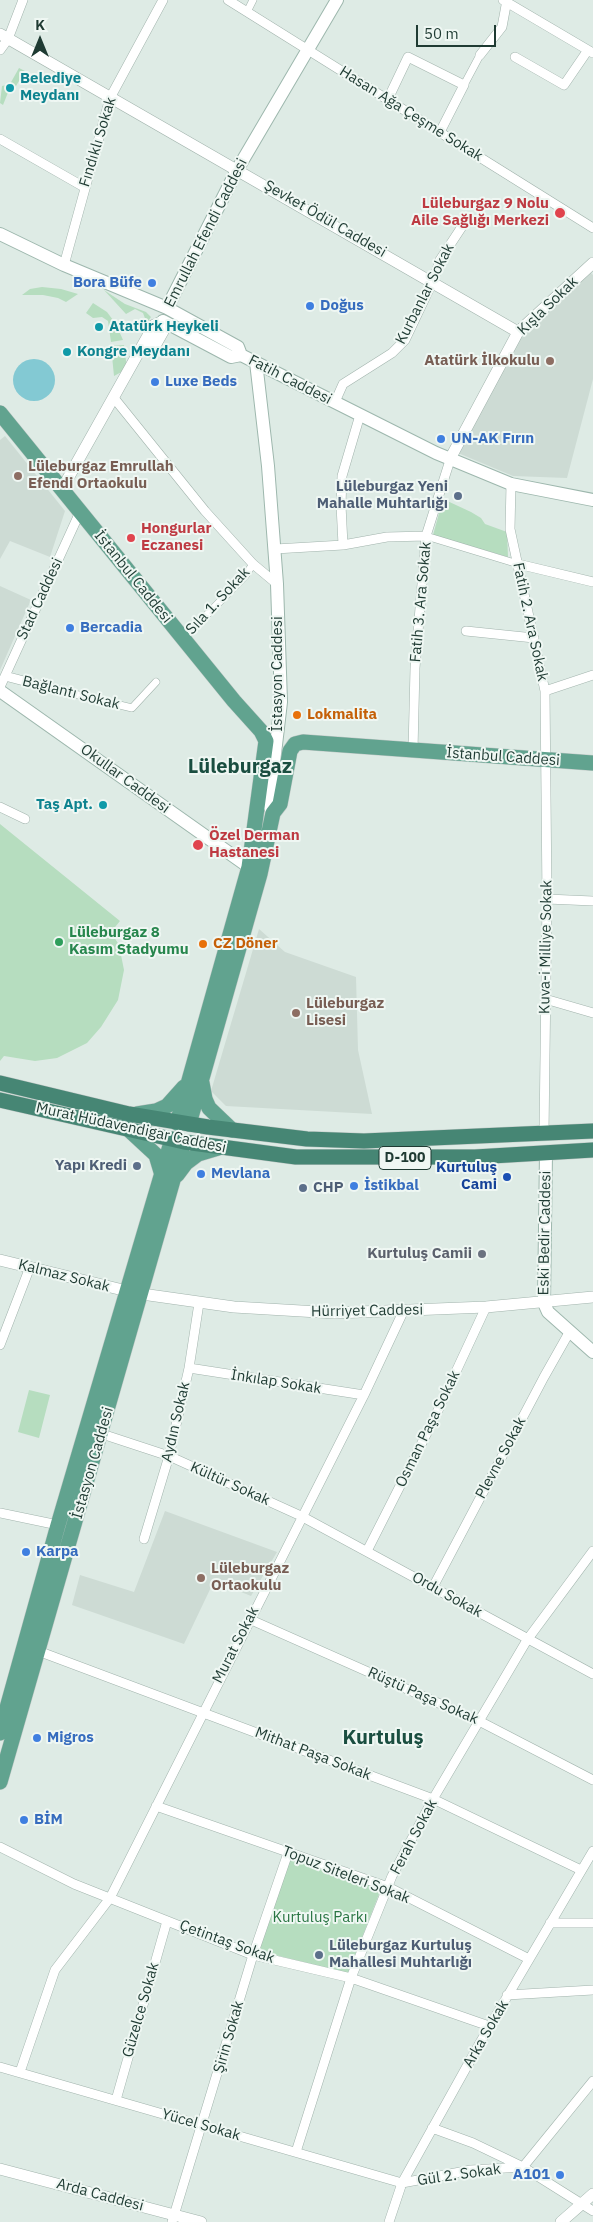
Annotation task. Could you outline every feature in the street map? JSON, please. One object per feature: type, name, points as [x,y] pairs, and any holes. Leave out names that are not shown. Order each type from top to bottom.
[{"type":"highway","name":"Murat Hüdavendigar Caddesi","points":[[0,1083],[129,1114],[183,1124],[300,1138],[364,1141],[593,1131]]},
{"type":"highway","name":"Murat Hüdavendigar Caddesi","points":[[0,1100],[178,1141],[268,1154],[334,1159],[475,1157],[593,1150]]},
{"type":"highway","points":[[178,1141],[183,1124]]},
{"type":"main road","name":"Emrullah Efendi Caddesi","points":[[167,308],[237,170],[337,0]]},
{"type":"main road","name":"Fatih Caddesi","points":[[0,234],[64,264],[167,308],[238,347],[241,355],[436,453],[511,484],[593,500]]},
{"type":"main road","points":[[163,321],[231,357],[241,355]]},
{"type":"main road","name":"İstasyon Caddesi","points":[[183,1124],[273,813],[268,805],[272,741],[281,702],[277,584],[256,362]]},
{"type":"main road","name":"İstanbul Caddesi","points":[[0,413],[183,639],[261,731],[272,741]]},
{"type":"main road","name":"Okullar Caddesi","points":[[0,691],[255,871]]},
{"type":"main road","points":[[255,871],[272,741]]},
{"type":"main road","name":"İstanbul Caddesi","points":[[295,744],[303,742],[593,764]]},
{"type":"main road","points":[[273,813],[280,804],[290,751],[295,744]]},
{"type":"main road","points":[[129,1114],[150,1112],[167,1106],[195,1080],[209,1108],[232,1130]]},
{"type":"main road","points":[[129,1130],[156,1154],[168,1178],[198,1154],[218,1148]]},
{"type":"main road","name":"İstasyon Caddesi","points":[[0,1782],[32,1649],[58,1525],[86,1430],[134,1293],[178,1141]]},
{"type":"main road","name":"Eski Bedir Caddesi","points":[[546,1153],[544,1303],[548,1312],[593,1352]]},
{"type":"main road","name":"İstasyon Caddesi","points":[[0,1733],[74,1530],[102,1434],[134,1293]]},
{"type":"main road","points":[[86,1430],[102,1434]]},
{"type":"main road","points":[[58,1525],[74,1530]]},
{"type":"street","points":[[0,50],[4,37],[23,0]]},
{"type":"street","name":"Fındıklı Sokak","points":[[64,264],[110,98],[164,0]]},
{"type":"street","name":"Hasan Ağa Çeşme Sokak","points":[[228,0],[592,226]]},
{"type":"street","points":[[247,12],[253,0]]},
{"type":"street","points":[[440,132],[480,55],[502,27],[505,0],[590,52],[564,85],[514,58]]},
{"type":"street","name":"Şevket Ödül Caddesi","points":[[4,37],[433,281],[518,332]]},
{"type":"street","points":[[388,99],[408,57],[464,85]]},
{"type":"street","points":[[0,139],[84,187]]},
{"type":"street","name":"Kurbanlar Sokak","points":[[335,402],[343,384],[400,347],[433,281],[440,260],[467,220]]},
{"type":"street","name":"Kışla Sokak","points":[[450,458],[518,332],[592,265]]},
{"type":"street","name":"Emrullah Efendi Caddesi","points":[[62,489],[154,325],[163,321],[167,308]]},
{"type":"street","points":[[114,398],[205,511],[253,564],[277,584]]},
{"type":"street","points":[[343,545],[342,476],[360,414]]},
{"type":"street","name":"Fatih 3. Ara Sokak","points":[[413,750],[415,668],[426,536],[450,458]]},
{"type":"street","name":"Fatih 2. Ara Sokak","points":[[511,484],[510,528],[545,691],[546,760]]},
{"type":"street","name":"Stad Caddesi","points":[[0,687],[80,512]]},
{"type":"street","points":[[275,549],[343,545],[387,537],[426,536],[518,564],[593,582]]},
{"type":"street","name":"Sıla 1. Sokak","points":[[183,639],[245,576],[253,564]]},
{"type":"street","points":[[466,631],[534,638]]},
{"type":"street","points":[[545,691],[593,675]]},
{"type":"street","name":"Bağlantı Sokak","points":[[5,676],[132,708],[156,682]]},
{"type":"street","name":"İstanbul Caddesi","points":[[272,741],[295,744]]},
{"type":"street","name":"Kuva-i Milliye Sokak","points":[[544,1134],[547,899],[546,760]]},
{"type":"street","points":[[0,807],[25,819]]},
{"type":"street","points":[[547,899],[593,901]]},
{"type":"street","points":[[545,999],[593,1013]]},
{"type":"street","name":"Kalmaz Sokak","points":[[0,1260],[134,1293]]},
{"type":"street","points":[[0,1345],[30,1267]]},
{"type":"street","name":"Hürriyet Caddesi","points":[[134,1293],[199,1304],[286,1311],[403,1312],[544,1303],[593,1297]]},
{"type":"street","name":"Aydın Sokak","points":[[144,1539],[169,1456],[189,1368],[199,1304]]},
{"type":"street","name":"Osman Paşa Sokak","points":[[367,1551],[434,1419],[486,1307]]},
{"type":"street","name":"Murat Sokak","points":[[20,2072],[54,1970],[110,1898],[301,1516],[364,1395],[403,1312]]},
{"type":"street","name":"Plevne Sokak","points":[[433,1587],[570,1331]]},
{"type":"street","name":"İnkılap Sokak","points":[[189,1368],[364,1395]]},
{"type":"street","name":"Kültür Sokak","points":[[102,1434],[169,1456],[301,1516]]},
{"type":"street","points":[[0,1513],[58,1525]]},
{"type":"street","name":"Ordu Sokak","points":[[301,1516],[593,1674]]},
{"type":"street","name":"Ferah Sokak","points":[[296,2152],[351,1978],[388,1887],[433,1799],[481,1722],[528,1640],[593,1551]]},
{"type":"street","name":"Rüştü Paşa Sokak","points":[[249,1619],[481,1722],[593,1780]]},
{"type":"street","name":"Mithat Paşa Sokak","points":[[32,1649],[433,1799],[581,1870]]},
{"type":"street","name":"Topuz Siteleri Sokak","points":[[156,1806],[388,1887],[529,1959]]},
{"type":"street","name":"Çetintaş Sokak","points":[[0,1847],[74,1884],[253,1955],[351,1978],[489,2026]]},
{"type":"street","name":"Arka Sokak","points":[[389,2222],[402,2183],[432,2128],[489,2026],[593,1851]]},
{"type":"street","name":"Şirin Sokak","points":[[173,2218],[203,2126],[253,1955],[288,1853]]},
{"type":"street","name":"Güzelce Sokak","points":[[116,2100],[166,1921]]},
{"type":"street","points":[[550,1923],[593,1923]]},
{"type":"street","points":[[508,1995],[593,1990]]},
{"type":"street","name":"Yücel Sokak","points":[[0,2067],[402,2183]]},
{"type":"street","points":[[432,2128],[473,2143],[523,2167],[593,2081]]},
{"type":"street","name":"Gül 2. Sokak","points":[[402,2183],[471,2170],[523,2167],[593,2211]]},
{"type":"street","name":"Arda Caddesi","points":[[0,2169],[173,2218],[201,2222]]},
{"type":"street","points":[[561,2222],[593,2194]]},
{"type":"shaded area","name":"Atatürk İlkokulu","points":[[590,272],[593,275],[593,379],[567,478],[513,476],[458,453],[516,343]]},
{"type":"shaded area","name":"Lüleburgaz Emrullah Efendi Ortaokulu","points":[[5,436],[65,511],[50,557],[10,541],[0,559],[0,440]]},
{"type":"shaded area","points":[[0,586],[31,600],[0,670]]},
{"type":"shaded area","name":"Lüleburgaz Lisesi","points":[[259,929],[285,952],[356,977],[358,1050],[372,1114],[226,1106],[211,1091]]},
{"type":"shaded area","name":"Lüleburgaz Ortaokulu","points":[[165,1511],[277,1552],[251,1596],[214,1581],[184,1644],[72,1605],[80,1575],[134,1592]]},
{"type":"green space","points":[[19,68],[25,71],[16,86],[9,90],[3,105],[0,103],[2,86],[10,84]]},
{"type":"green space","points":[[42,287],[61,289],[78,294],[66,302],[43,295],[22,295],[30,289]]},
{"type":"green space","points":[[104,290],[125,304],[146,312],[151,317],[144,327],[146,321],[143,313],[135,309],[126,314]]},
{"type":"green space","points":[[93,303],[107,312],[116,324],[123,340],[111,342],[108,321],[102,317],[93,318],[86,313]]},
{"type":"green space","points":[[124,345],[127,369],[114,376],[111,346]]},
{"type":"green space","points":[[443,499],[471,512],[481,518],[485,524],[507,532],[508,557],[433,535]]},
{"type":"green space","name":"Lüleburgaz 8 Kasım Stadyumu","points":[[0,824],[120,921],[111,932],[119,945],[124,970],[118,1000],[101,1027],[87,1043],[57,1058],[35,1061],[4,1056],[0,1061]]},
{"type":"green space","points":[[29,1390],[50,1395],[39,1438],[18,1432]]},
{"type":"green space","name":"Kurtuluş Parkı","points":[[290,1858],[381,1889],[348,1973],[259,1951]]},
{"type":"water","points":[[34,359],[49,365],[55,380],[49,395],[34,401],[19,395],[13,380],[19,365]]},
{"type":"place","name":"Belediye Meydanı","points":[[10,88]]},
{"type":"place","name":"Lüleburgaz 9 Nolu Aile Sağlığı Merkezi","points":[[560,213]]},
{"type":"place","name":"Bora Büfe","points":[[152,283]]},
{"type":"place","name":"Doğus","points":[[310,306]]},
{"type":"place","name":"Atatürk Heykeli","points":[[99,327]]},
{"type":"place","name":"Kongre Meydanı","points":[[67,352]]},
{"type":"place","name":"Atatürk İlkokulu","points":[[550,361]]},
{"type":"place","name":"Luxe Beds","points":[[155,382]]},
{"type":"place","name":"UN-AK Fırın","points":[[441,439]]},
{"type":"place","name":"Lüleburgaz Emrullah Efendi Ortaokulu","points":[[18,476]]},
{"type":"place","name":"Lüleburgaz Yeni Mahalle Muhtarlığı","points":[[458,496]]},
{"type":"place","name":"Hongurlar Eczanesi","points":[[131,538]]},
{"type":"place","name":"Bercadia","points":[[70,628]]},
{"type":"place","name":"Lokmalita","points":[[297,715]]},
{"type":"place","name":"Taş Apt.","points":[[103,805]]},
{"type":"place","name":"Özel Derman Hastanesi","points":[[198,845]]},
{"type":"place","name":"Lüleburgaz 8 Kasım Stadyumu","points":[[59,942]]},
{"type":"place","name":"CZ Döner","points":[[203,944]]},
{"type":"place","name":"Lüleburgaz Lisesi","points":[[296,1013]]},
{"type":"place","name":"Yapı Kredi","points":[[137,1166]]},
{"type":"place","name":"Mevlana","points":[[201,1174]]},
{"type":"place","name":"Kurtuluş Cami","points":[[507,1177]]},
{"type":"place","name":"İstikbal","points":[[354,1186]]},
{"type":"place","name":"CHP","points":[[303,1188]]},
{"type":"place","name":"Kurtuluş Camii","points":[[482,1254]]},
{"type":"place","name":"Karpa","points":[[26,1552]]},
{"type":"place","name":"Lüleburgaz Ortaokulu","points":[[201,1578]]},
{"type":"place","name":"Migros","points":[[37,1738]]},
{"type":"place","name":"BİM","points":[[24,1820]]},
{"type":"place","name":"Lüleburgaz Kurtuluş Mahallesi Muhtarlığı","points":[[319,1955]]},
{"type":"place","name":"A101","points":[[560,2175]]},
{"type":"district","name":"Lüleburgaz","points":[[240,767]]},
{"type":"district","name":"Kurtuluş","points":[[383,1738]]}]
